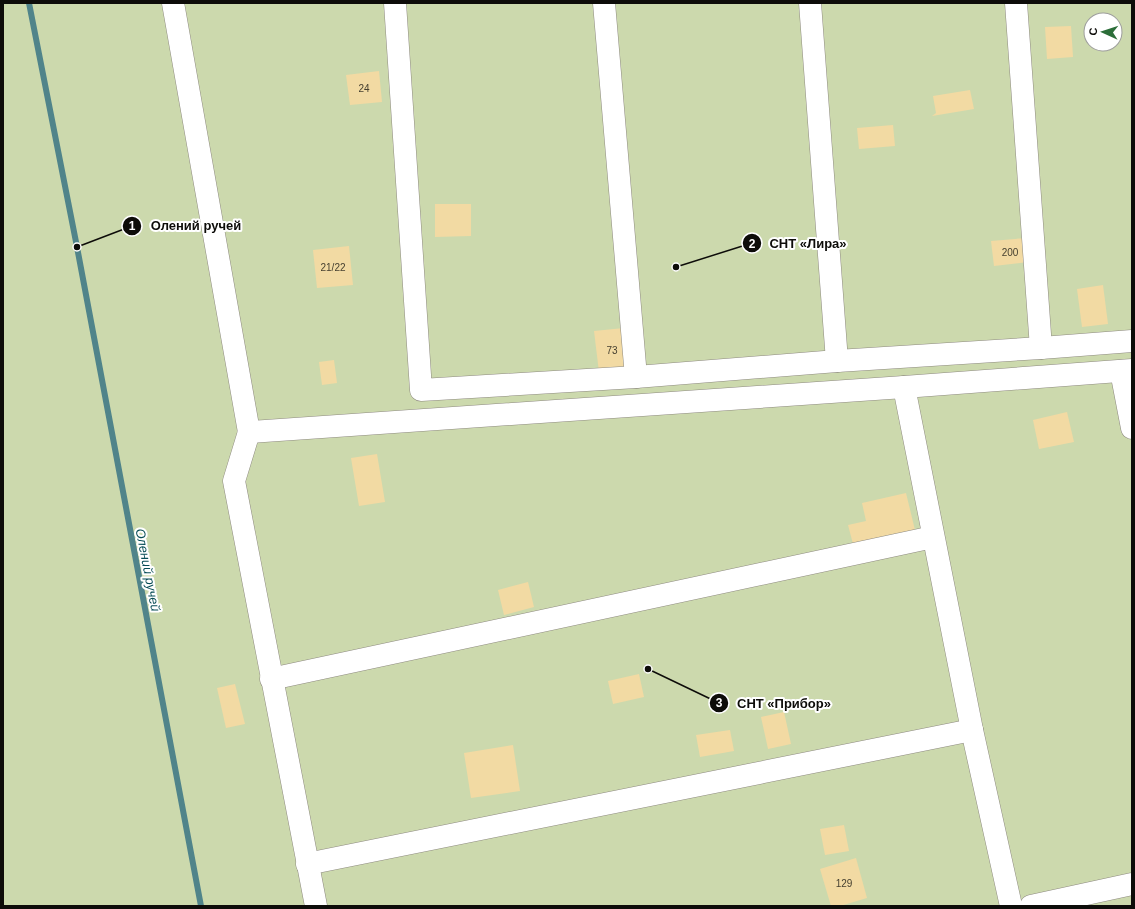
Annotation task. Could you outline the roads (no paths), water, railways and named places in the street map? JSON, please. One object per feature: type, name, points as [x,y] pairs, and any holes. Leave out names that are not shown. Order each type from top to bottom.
[{"type":"street","points":[[174,3],[248,432],[234,481],[316,906]]},
{"type":"street","points":[[395,3],[421,390],[636,377],[837,361],[1132,341]]},
{"type":"street","points":[[604,3],[636,377]]},
{"type":"street","points":[[810,3],[837,361]]},
{"type":"street","points":[[1016,3],[1041,348]]},
{"type":"street","points":[[248,432],[904,387],[1126,370],[1132,428]]},
{"type":"street","points":[[904,387],[972,730],[1011,906]]},
{"type":"street","points":[[271,679],[933,537]]},
{"type":"street","points":[[307,864],[972,730]]},
{"type":"street","points":[[1031,906],[1132,884]]},
{"type":"waterway","name":"Олений ручей","points":[[29,3],[77,247],[201,906]]},
{"type":"place","name":"Олений ручей","points":[[77,247]]},
{"type":"place","name":"СНТ «Лира»","points":[[676,267]]},
{"type":"place","name":"СНТ «Прибор»","points":[[648,669]]}]
